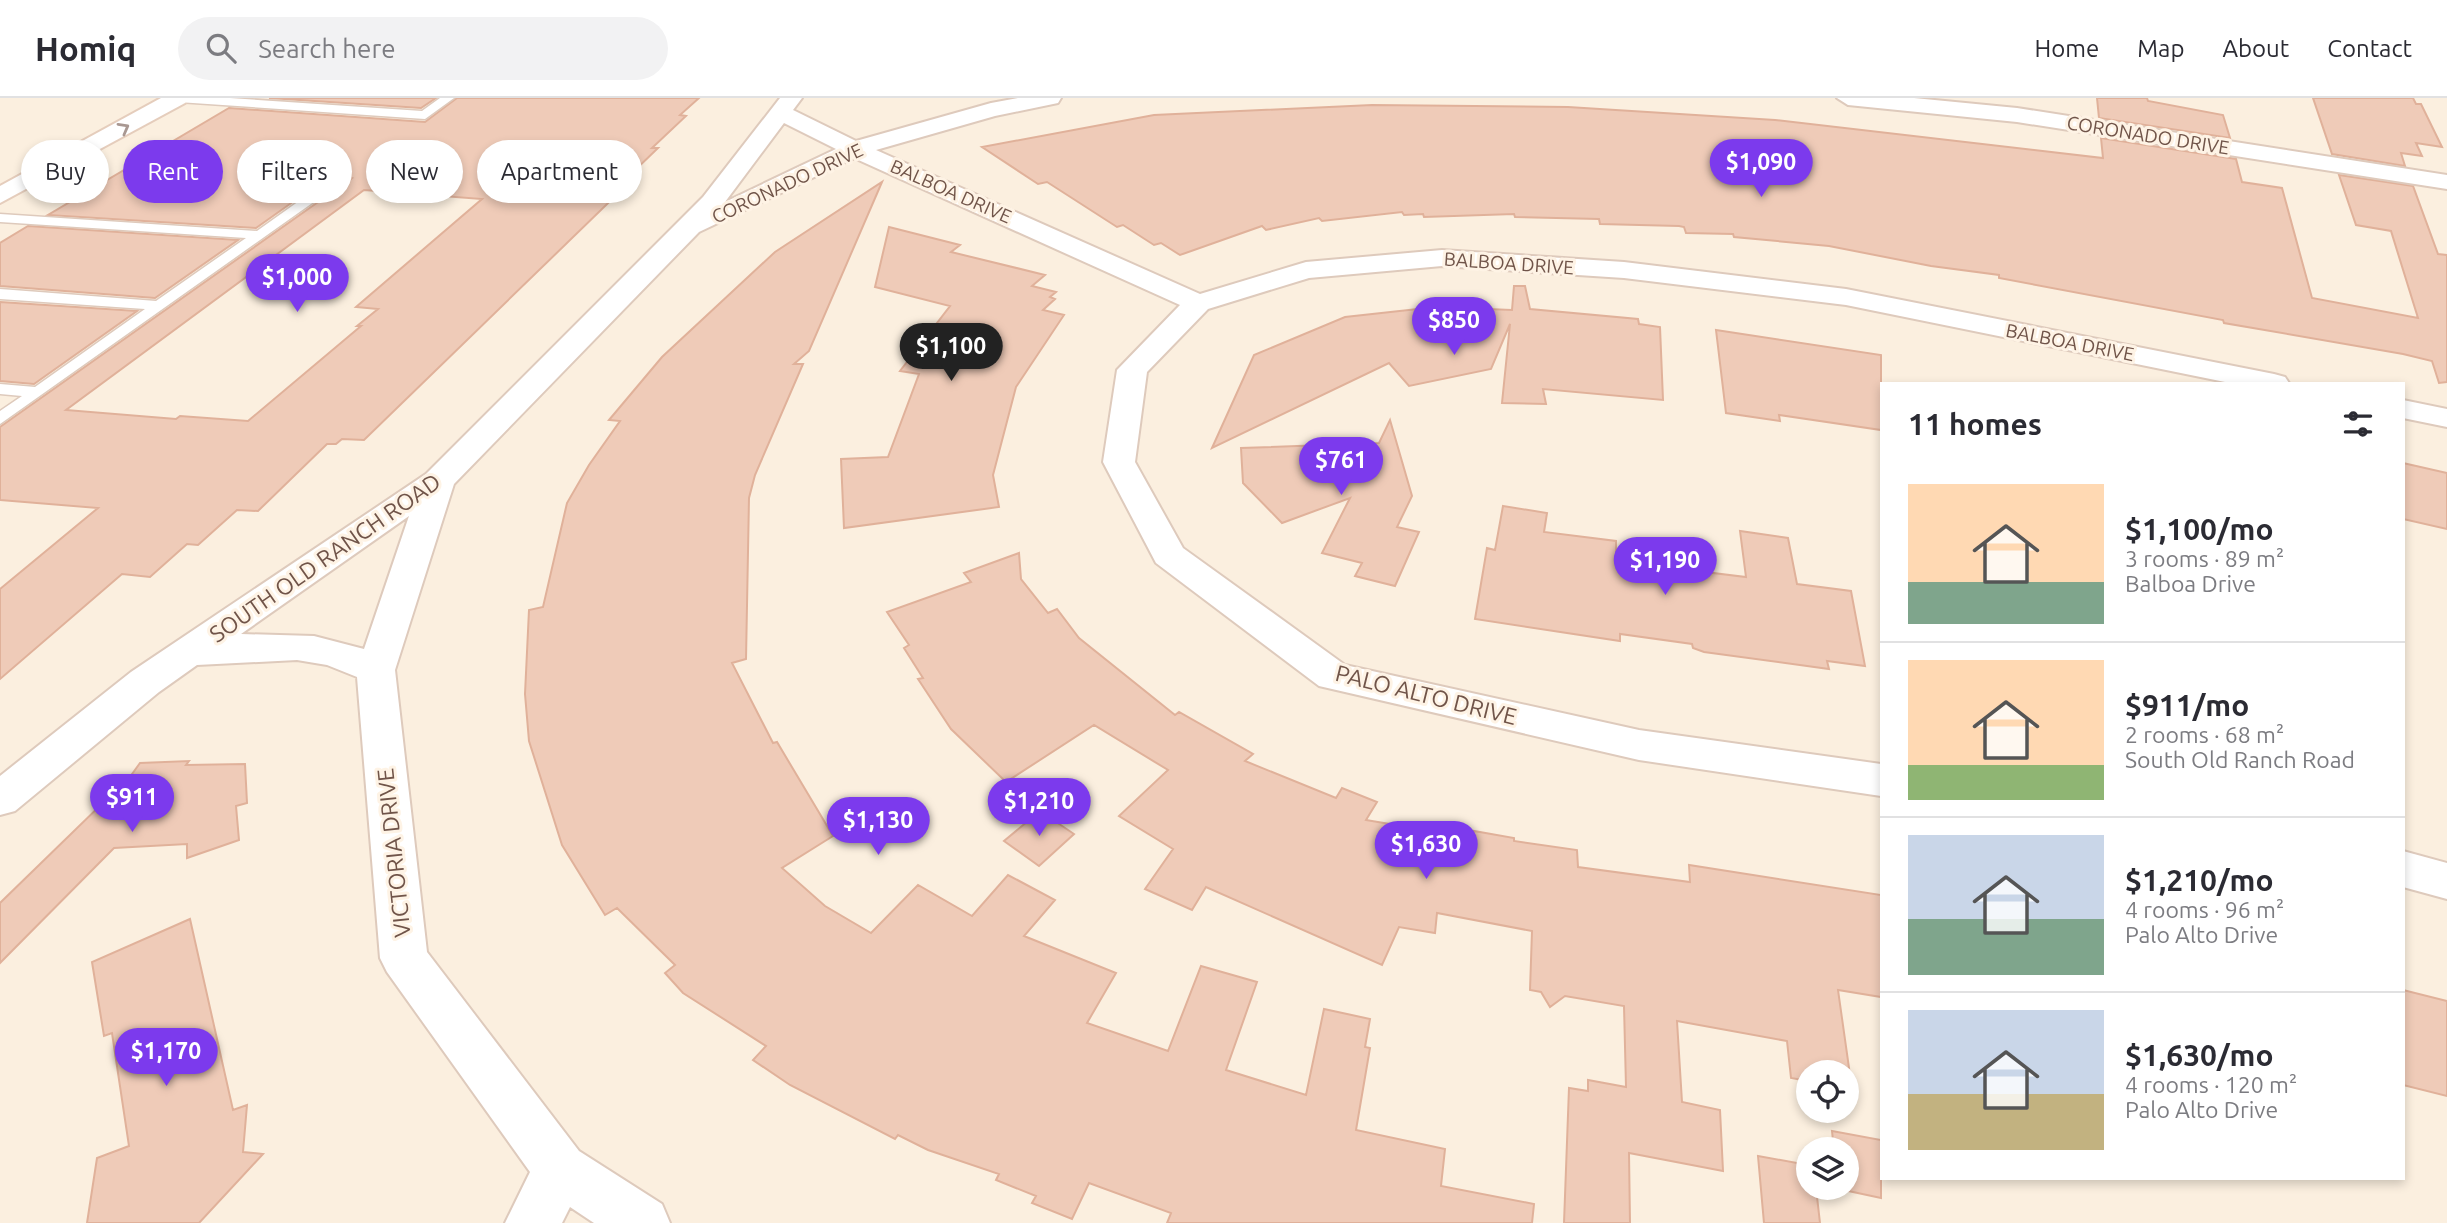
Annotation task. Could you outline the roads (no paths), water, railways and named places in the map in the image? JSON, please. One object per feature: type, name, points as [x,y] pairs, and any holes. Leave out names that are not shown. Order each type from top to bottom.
[{"type":"street","points":[[0,196],[178,98]]},
{"type":"street","name":"CORONADO DRIVE","points":[[687,229],[854,149],[991,110],[1050,98]]},
{"type":"street","name":"CORONADO DRIVE","points":[[1848,98],[2016,106],[2447,182]]},
{"type":"street","name":"BALBOA DRIVE","points":[[786,105],[854,149],[1198,303],[1306,270],[1442,258],[1624,270],[1846,297],[2269,382]]},
{"type":"street","name":"SOUTH OLD RANCH ROAD","points":[[0,799],[145,682],[438,481],[687,229],[786,105]]},
{"type":"street","name":"PALO ALTO DRIVE","points":[[1198,303],[1132,370],[1119,462],[1169,555],[1333,676],[1639,745],[1880,780]]},
{"type":"street","points":[[2405,409],[2447,418]]},
{"type":"street","name":"VICTORIA DRIVE","points":[[438,481],[376,670],[404,958],[560,1169],[642,1223]]},
{"type":"street","points":[[189,653],[233,647],[303,647],[332,652],[376,670]]},
{"type":"street","points":[[2405,870],[2447,881]]},
{"type":"street","points":[[533,1223],[560,1169]]},
{"type":"lane","points":[[178,98],[425,115],[448,98]]},
{"type":"lane","points":[[0,419],[304,203]]},
{"type":"lane","points":[[0,218],[259,234]]},
{"type":"lane","points":[[0,294],[159,306]]},
{"type":"lane","points":[[0,389],[38,392]]}]
